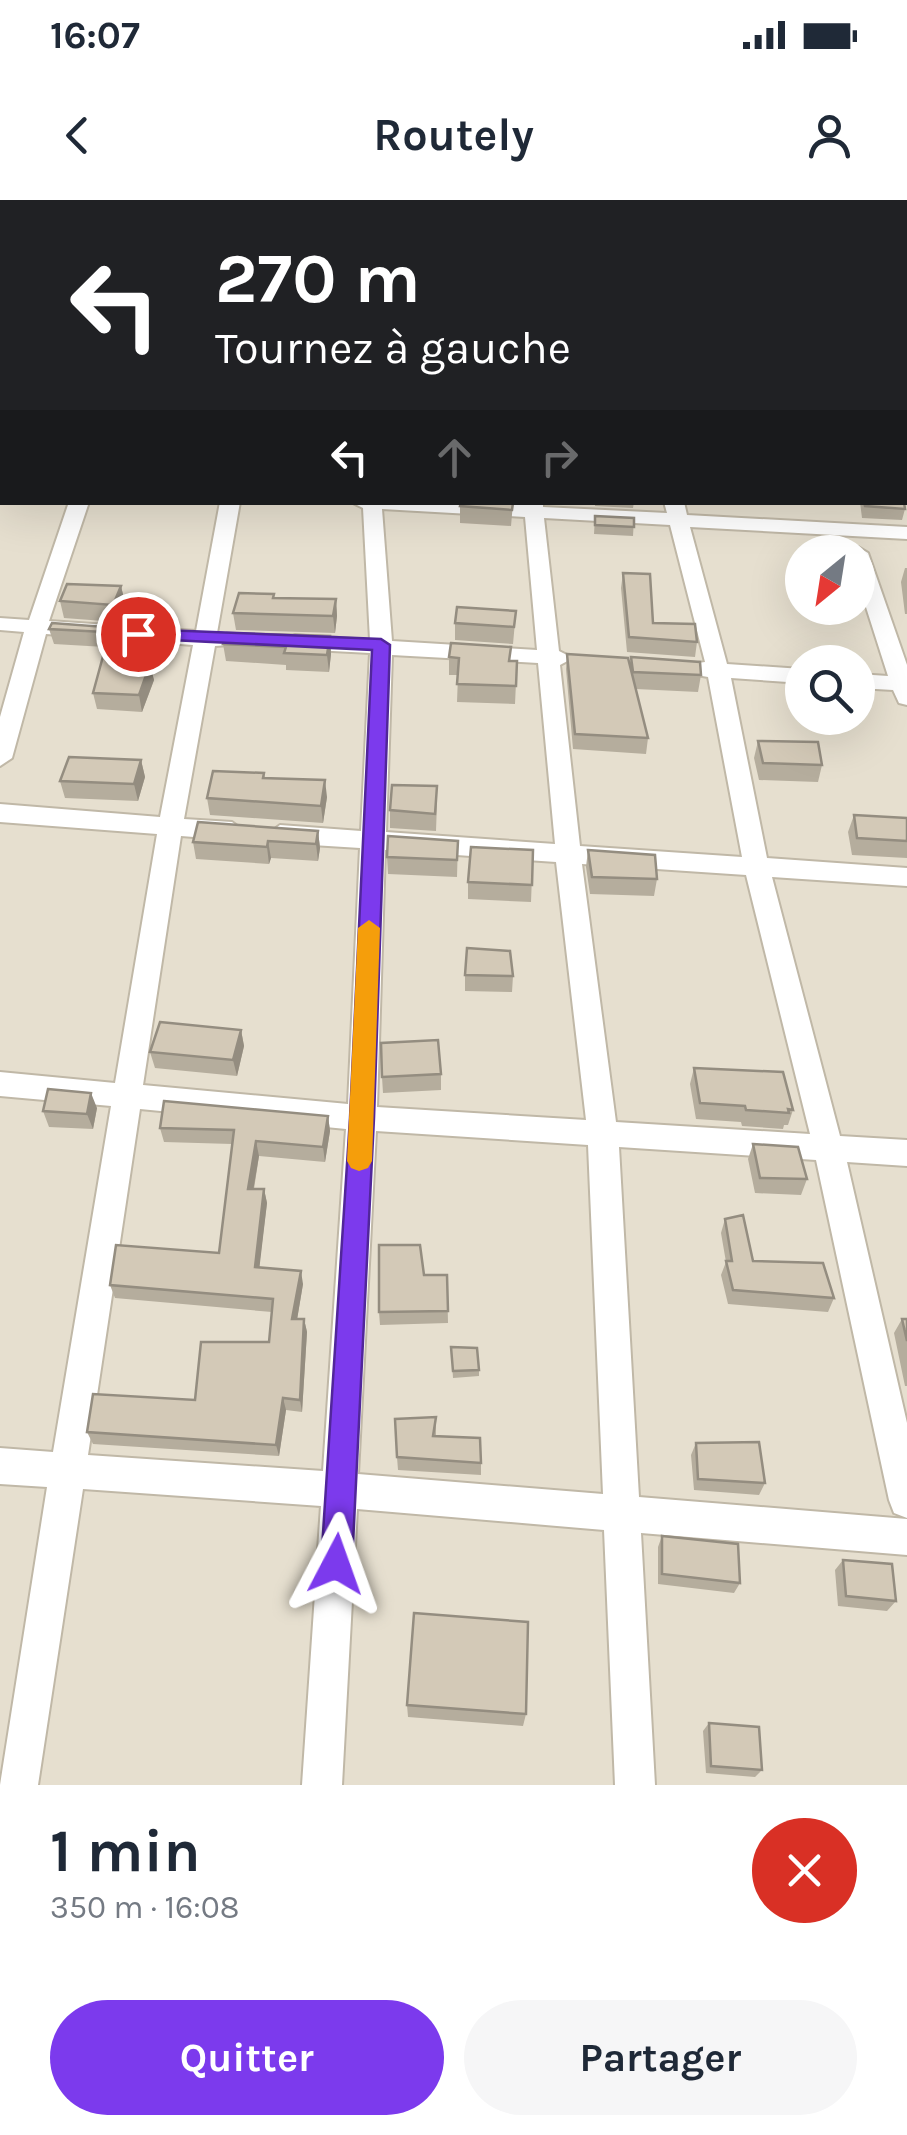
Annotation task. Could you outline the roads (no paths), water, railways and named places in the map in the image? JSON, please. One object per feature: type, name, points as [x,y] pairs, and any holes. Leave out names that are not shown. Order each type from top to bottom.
[{"type":"street","points":[[0,758],[37,626],[78,505]]},
{"type":"street","points":[[18,1785],[170,827],[229,505]]},
{"type":"street","points":[[322,1785],[362,1118],[381,645],[372,505]]},
{"type":"street","points":[[452,505],[676,511],[907,533]]},
{"type":"street","points":[[841,505],[851,535]]},
{"type":"street","points":[[533,507],[568,853],[603,1136],[635,1785]]},
{"type":"street","points":[[676,511],[718,670],[756,866],[828,1146],[907,1500]]},
{"type":"street","points":[[875,603],[906,689]]},
{"type":"street","points":[[0,624],[585,660]]},
{"type":"street","points":[[680,667],[785,675]]},
{"type":"street","points":[[875,683],[906,689]]},
{"type":"street","points":[[0,813],[907,877]]},
{"type":"street","points":[[0,1084],[362,1118],[907,1153]]},
{"type":"street","points":[[0,1466],[341,1490],[907,1538]]}]
